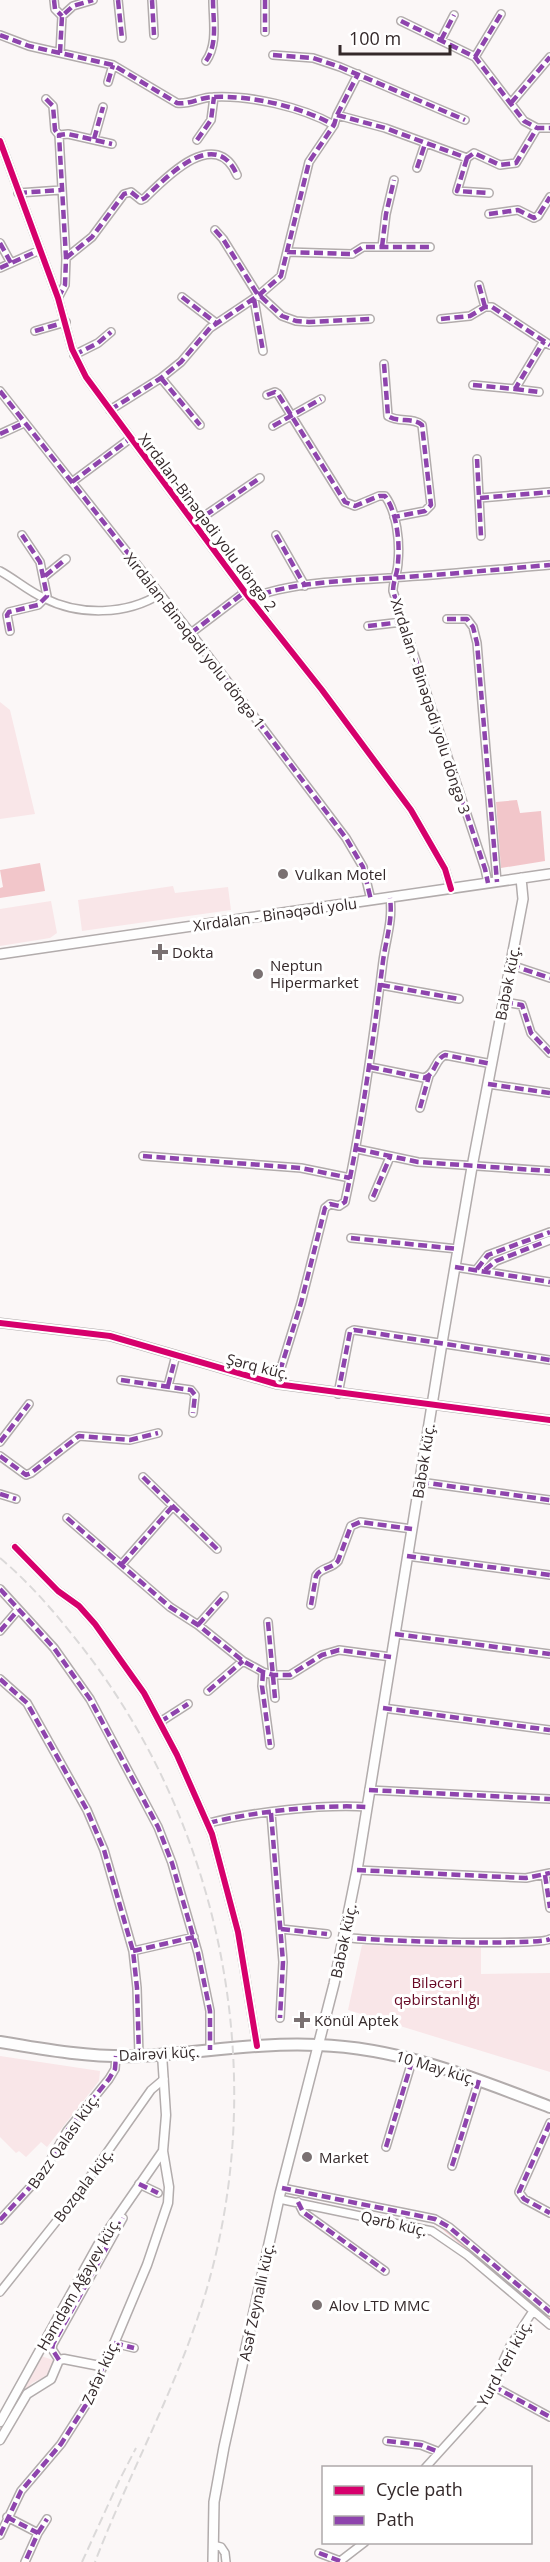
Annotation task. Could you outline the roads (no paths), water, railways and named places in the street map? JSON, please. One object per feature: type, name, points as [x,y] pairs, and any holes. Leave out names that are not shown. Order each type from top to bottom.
[{"type":"main road","name":"Xırdalan - Binəqədi yolu","points":[[0,954],[550,874]]},
{"type":"main road","name":"Babək küç.","points":[[318,2045],[344,1937],[357,1869],[472,1167],[523,899],[521,878]]},
{"type":"main road","name":"Dairəvi küç.","points":[[0,2042],[116,2056],[257,2046],[318,2045]]},
{"type":"main road","name":"10 May küç.","points":[[318,2045],[368,2049],[413,2058],[550,2107]]},
{"type":"main road","name":"Asəf Zeynallı küç.","points":[[213,2562],[216,2483],[279,2199],[318,2045]]},
{"type":"street","points":[[54,0],[55,9],[62,16]]},
{"type":"street","points":[[60,52],[62,16],[73,6],[93,0]]},
{"type":"street","points":[[118,0],[122,38]]},
{"type":"street","points":[[152,0],[154,35]]},
{"type":"street","points":[[206,61],[212,52],[213,45],[213,0]]},
{"type":"street","points":[[264,0],[265,32]]},
{"type":"street","points":[[475,57],[501,14]]},
{"type":"street","points":[[441,40],[454,15]]},
{"type":"street","points":[[401,21],[475,57],[524,121],[537,128],[550,128]]},
{"type":"street","points":[[0,35],[29,46],[113,65],[177,104],[214,96],[257,99],[334,125]]},
{"type":"street","points":[[273,55],[313,58],[358,74],[465,120]]},
{"type":"street","points":[[511,103],[550,57]]},
{"type":"street","points":[[108,82],[113,65]]},
{"type":"street","points":[[110,410],[161,378],[181,362],[216,323],[257,297],[280,276],[309,162],[334,125],[358,74]]},
{"type":"street","points":[[197,140],[211,120],[214,96]]},
{"type":"street","points":[[46,99],[53,106],[55,130],[58,135],[66,258],[65,285],[58,298]]},
{"type":"street","points":[[94,139],[103,107]]},
{"type":"street","points":[[337,115],[385,128],[466,158]]},
{"type":"street","points":[[489,193],[457,191],[466,158],[474,153],[500,165],[516,163],[537,128]]},
{"type":"street","points":[[58,135],[68,134],[112,144]]},
{"type":"street","name":"Xırdalan-Binəqədi yolu döngə 2","points":[[0,141],[58,298],[74,355],[86,377],[250,599],[322,690],[411,810],[445,869],[451,889]]},
{"type":"street","points":[[417,168],[425,144]]},
{"type":"street","points":[[66,258],[101,228],[124,194],[131,192],[141,200],[145,198],[170,174],[195,158],[218,154],[230,163],[237,175]]},
{"type":"street","points":[[382,247],[386,214],[394,180]]},
{"type":"street","points":[[18,193],[61,190]]},
{"type":"street","points":[[489,214],[518,210],[534,218],[538,216],[550,197]]},
{"type":"street","points":[[215,230],[257,297],[282,316],[296,321],[370,319]]},
{"type":"street","points":[[0,243],[11,263]]},
{"type":"street","points":[[287,252],[352,254],[363,247],[430,248]]},
{"type":"street","points":[[0,268],[40,250]]},
{"type":"street","points":[[480,285],[485,307]]},
{"type":"street","points":[[182,297],[216,323]]},
{"type":"street","points":[[257,297],[263,351]]},
{"type":"street","points":[[441,319],[470,316],[485,307],[498,310],[547,343],[515,389]]},
{"type":"street","points":[[35,331],[66,322]]},
{"type":"street","points":[[74,355],[98,343],[111,332]]},
{"type":"street","points":[[267,395],[273,392],[278,394],[345,502],[355,506],[379,496],[385,496],[394,517],[424,511],[431,505],[422,425],[417,421],[392,419],[388,416],[384,363]]},
{"type":"street","points":[[161,378],[200,425]]},
{"type":"street","points":[[474,385],[539,392]]},
{"type":"street","name":"Xırdalan-Binəqədi yolu döngə 1","points":[[0,391],[191,633],[346,838],[363,867],[371,900]]},
{"type":"street","points":[[273,426],[321,399]]},
{"type":"street","points":[[0,434],[24,423]]},
{"type":"street","points":[[72,482],[131,438]]},
{"type":"street","points":[[477,459],[481,536]]},
{"type":"street","points":[[194,524],[260,478]]},
{"type":"street","points":[[480,498],[550,492]]},
{"type":"street","name":"Xırdalan - Binəqədi yolu döngə 3","points":[[394,517],[398,561],[393,591],[492,882]]},
{"type":"street","points":[[10,631],[7,615],[9,612],[38,605],[45,599],[45,576],[40,562],[22,535]]},
{"type":"street","points":[[276,535],[305,586]]},
{"type":"street","points":[[45,576],[66,559]]},
{"type":"street","points":[[250,599],[265,593],[305,586],[550,565]]},
{"type":"street","points":[[0,571],[45,599],[78,610],[93,611],[142,603],[160,594]]},
{"type":"street","points":[[191,633],[245,592]]},
{"type":"street","points":[[447,619],[467,619],[473,627],[477,643],[492,882]]},
{"type":"street","points":[[368,626],[402,622]]},
{"type":"street","points":[[276,1384],[303,1295],[325,1208],[330,1204],[339,1206],[345,1202],[357,1149],[362,1103],[370,1067],[391,917],[390,898]]},
{"type":"street","points":[[511,965],[550,978]]},
{"type":"street","points":[[381,985],[459,999]]},
{"type":"street","points":[[504,1002],[522,1005],[531,1033],[550,1053]]},
{"type":"street","points":[[420,1108],[429,1077],[438,1059],[445,1055],[492,1064]]},
{"type":"street","points":[[370,1067],[424,1078],[429,1077]]},
{"type":"street","points":[[488,1084],[550,1093]]},
{"type":"street","points":[[357,1149],[390,1157],[472,1167],[550,1171]]},
{"type":"street","points":[[142,1156],[301,1168],[350,1179]]},
{"type":"street","points":[[373,1197],[390,1157]]},
{"type":"street","points":[[481,1270],[488,1256],[550,1232]]},
{"type":"street","points":[[351,1238],[458,1249]]},
{"type":"street","points":[[481,1270],[496,1261],[550,1240]]},
{"type":"street","points":[[455,1267],[550,1282]]},
{"type":"street","name":"Şərq küç.","points":[[0,1323],[110,1336],[276,1384],[338,1394],[550,1420]]},
{"type":"street","points":[[338,1394],[352,1331],[550,1360]]},
{"type":"street","points":[[168,1386],[176,1355]]},
{"type":"street","points":[[121,1380],[194,1392],[193,1413]]},
{"type":"street","points":[[0,1442],[28,1404]]},
{"type":"street","points":[[0,1456],[26,1475],[79,1436],[130,1440],[158,1433]]},
{"type":"street","points":[[143,1477],[217,1549]]},
{"type":"street","points":[[420,1482],[550,1500]]},
{"type":"street","points":[[0,1494],[16,1498]]},
{"type":"street","points":[[122,1564],[173,1506]]},
{"type":"street","points":[[67,1518],[170,1607],[198,1625],[243,1661],[263,1672],[273,1675],[290,1675],[322,1655],[339,1650],[391,1657]]},
{"type":"street","points":[[311,1605],[318,1572],[335,1565],[338,1561],[351,1526],[360,1522],[412,1529]]},
{"type":"street","points":[[15,1547],[58,1591],[79,1606],[95,1624],[144,1693],[160,1722],[208,1823],[238,1932],[257,2046]]},
{"type":"street","points":[[407,1556],[550,1575]]},
{"type":"street","points":[[0,1589],[67,1664],[99,1714],[158,1827],[172,1863],[194,1937],[210,2011],[210,2050]]},
{"type":"street","points":[[198,1625],[224,1596]]},
{"type":"street","points":[[0,1631],[18,1610]]},
{"type":"street","points":[[268,1622],[275,1698]]},
{"type":"street","points":[[395,1634],[550,1654]]},
{"type":"street","points":[[208,1691],[243,1661]]},
{"type":"street","points":[[263,1672],[262,1686],[270,1745]]},
{"type":"street","points":[[0,1679],[27,1703],[97,1830],[133,1951],[137,1988],[139,2056]]},
{"type":"street","points":[[160,1722],[188,1704]]},
{"type":"street","points":[[383,1708],[550,1730]]},
{"type":"street","points":[[369,1790],[550,1799]]},
{"type":"street","points":[[208,1823],[309,1809],[367,1808]]},
{"type":"street","points":[[271,1813],[283,1962],[280,2018]]},
{"type":"street","points":[[357,1869],[483,1877],[526,1878],[548,1874],[550,1908]]},
{"type":"street","points":[[281,1929],[327,1934]]},
{"type":"street","points":[[133,1951],[194,1937]]},
{"type":"street","points":[[344,1937],[371,1941],[537,1942],[550,1939]]},
{"type":"street","points":[[162,2054],[166,2125],[163,2151]]},
{"type":"street","name":"Bəzz Qalası küç.","points":[[0,2220],[43,2173],[67,2131],[109,2079],[115,2069],[116,2056]]},
{"type":"street","points":[[386,2147],[413,2058]]},
{"type":"street","name":"Bozqala küç.","points":[[0,2292],[75,2198],[151,2090],[164,2079]]},
{"type":"street","points":[[452,2166],[479,2080]]},
{"type":"street","points":[[550,2123],[519,2192],[524,2199],[550,2213]]},
{"type":"street","name":"Həmdəm Ağayev küç.","points":[[0,2421],[98,2245],[163,2151]]},
{"type":"street","name":"Zəfər küç.","points":[[0,2535],[25,2485],[51,2457],[76,2420],[92,2395],[108,2360],[147,2265],[169,2193],[163,2151]]},
{"type":"street","points":[[139,2184],[158,2193]]},
{"type":"street","name":"Qərb küç.","points":[[282,2188],[435,2218],[449,2227],[550,2312]]},
{"type":"street","name":"Qərb küç.","points":[[279,2199],[432,2231],[467,2255],[550,2325]]},
{"type":"street","points":[[298,2202],[303,2212],[385,2271]]},
{"type":"street","points":[[104,2366],[59,2360],[54,2353],[53,2344],[123,2218]]},
{"type":"street","name":"Yurd Yeri küç.","points":[[427,2466],[476,2414],[493,2386],[510,2346],[533,2311]]},
{"type":"street","points":[[114,2343],[134,2348]]},
{"type":"street","points":[[0,2440],[27,2394],[51,2379],[59,2360]]},
{"type":"street","points":[[493,2386],[550,2417]]},
{"type":"street","points":[[387,2441],[422,2445],[439,2452]]},
{"type":"street","points":[[7,2517],[38,2534]]},
{"type":"street","points":[[25,2562],[47,2519]]},
{"type":"street","points":[[319,2553],[339,2561],[361,2544]]},
{"type":"street","points":[[213,2545],[224,2549],[226,2562]]},
{"type":"waterway","points":[[487,1260],[550,1236]]},
{"type":"waterway","points":[[292,2194],[385,2212]]},
{"type":"waterway","points":[[432,2222],[440,2226],[550,2318]]},
{"type":"railway","points":[[0,1558],[43,1600],[82,1647],[128,1714],[167,1786],[197,1863],[218,1942],[231,2022],[234,2104],[228,2186],[213,2266],[189,2342],[95,2562]]},
{"type":"railway","points":[[82,2562],[136,2448]]},
{"type":"place","name":"Vulkan Motel","points":[[283,874]]},
{"type":"place","name":"Dokta","points":[[160,952]]},
{"type":"place","name":"Neptun Hipermarket","points":[[258,974]]},
{"type":"place","name":"Könül Aptek","points":[[302,2020]]},
{"type":"place","name":"Market","points":[[307,2157]]},
{"type":"place","name":"Alov LTD MMC","points":[[317,2305]]},
{"type":"park label","name":"Biləcəri qəbirstanlığı","points":[[437,1990]]}]
